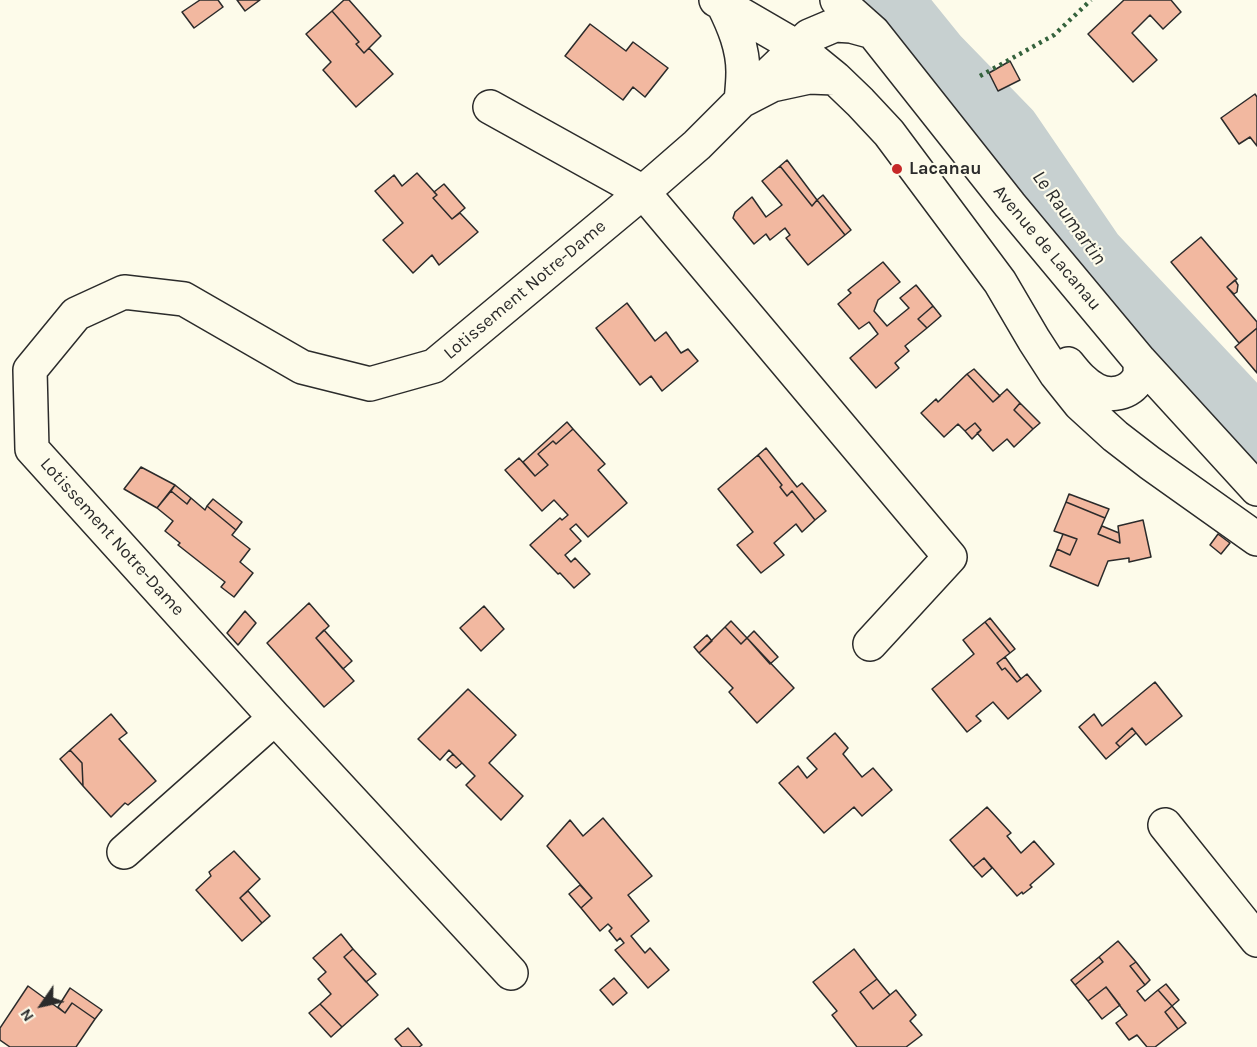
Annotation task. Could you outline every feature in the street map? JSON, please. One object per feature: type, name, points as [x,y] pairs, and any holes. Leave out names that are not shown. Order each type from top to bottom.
[{"type":"street","name":"Avenue de Lacanau","points":[[837,0],[873,32],[1010,205],[1140,361],[1257,489]]},
{"type":"street","points":[[719,2],[797,46],[835,78],[890,133],[1000,282],[1080,379],[1095,390],[1117,394],[1129,388],[1138,379],[1140,361]]},
{"type":"street","points":[[719,2],[735,28],[741,50],[743,72],[741,101]]},
{"type":"street","name":"Lotissement Notre-Dame","points":[[511,973],[275,718],[32,449],[30,370],[76,314],[124,292],[184,299],[302,367],[370,384],[434,366],[697,145],[809,36],[835,25],[851,26],[873,32]]},
{"type":"street","name":"Lotissement Notre-Dame","points":[[741,101],[772,85],[809,77],[835,78]]},
{"type":"street","points":[[490,107],[643,192],[950,558],[870,644]]},
{"type":"street","points":[[1000,282],[1056,374],[1080,404],[1115,436],[1150,463],[1257,539]]},
{"type":"street","points":[[124,852],[275,718]]},
{"type":"street","points":[[1165,825],[1257,940]]},
{"type":"building","points":[[200,0],[218,0],[223,7],[194,28],[182,12]]},
{"type":"building","points":[[237,0],[260,0],[245,11]]},
{"type":"building","points":[[344,0],[349,0],[381,36],[364,53],[356,44],[359,42],[332,11]]},
{"type":"building","points":[[1124,0],[1171,0],[1181,12],[1163,29],[1150,15],[1132,33],[1157,60],[1133,82],[1088,34]]},
{"type":"building","points":[[332,11],[359,42],[356,44],[364,53],[369,48],[393,74],[356,107],[323,70],[331,62],[306,34]]},
{"type":"building","points":[[590,24],[626,51],[633,42],[668,68],[645,97],[633,87],[623,100],[565,56]]},
{"type":"building","points":[[1010,61],[1020,80],[998,91],[989,73]]},
{"type":"building","points":[[1255,94],[1257,97],[1257,146],[1250,137],[1239,144],[1221,118]]},
{"type":"building","points":[[787,160],[817,200],[812,206],[780,166]]},
{"type":"building","points":[[780,166],[812,206],[817,200],[845,235],[808,265],[786,238],[790,235],[785,228],[770,240],[766,234],[754,244],[733,218],[735,212],[752,197],[766,217],[782,205],[762,181]]},
{"type":"building","points":[[417,173],[437,195],[433,198],[452,219],[460,213],[478,232],[439,265],[432,255],[413,273],[383,240],[403,223],[375,191],[394,175],[402,186]]},
{"type":"building","points":[[444,184],[465,208],[452,219],[433,198],[437,195],[434,192]]},
{"type":"building","points":[[823,195],[851,230],[845,235],[817,200]]},
{"type":"building","points":[[1201,237],[1237,279],[1227,287],[1257,322],[1257,328],[1239,343],[1171,262]]},
{"type":"building","points":[[883,262],[900,282],[878,300],[874,311],[887,326],[909,308],[900,298],[916,285],[933,306],[918,319],[927,328],[905,346],[909,351],[895,363],[899,368],[876,388],[850,358],[878,334],[869,322],[859,329],[838,304],[851,293],[848,290]]},
{"type":"building","points":[[1235,280],[1238,285],[1237,292],[1234,294],[1227,287]]},
{"type":"building","points":[[627,303],[655,341],[666,332],[681,353],[688,349],[698,361],[662,391],[651,376],[640,385],[596,328]]},
{"type":"building","points":[[933,306],[941,316],[927,328],[918,319]]},
{"type":"building","points":[[1257,328],[1257,373],[1235,347]]},
{"type":"building","points":[[974,369],[1000,396],[993,402],[967,374]]},
{"type":"building","points":[[967,374],[993,402],[1007,389],[1020,403],[1014,410],[1033,429],[1014,447],[1007,439],[993,451],[977,433],[981,430],[975,423],[965,431],[958,424],[944,437],[921,413],[936,399],[938,402]]},
{"type":"building","points":[[1020,403],[1040,423],[1033,429],[1014,410]]},
{"type":"building","points":[[567,422],[573,429],[556,444],[553,441],[538,454],[548,465],[535,476],[523,462]]},
{"type":"building","points":[[975,423],[981,430],[972,439],[965,431]]},
{"type":"building","points":[[573,429],[605,464],[598,470],[627,503],[588,537],[576,524],[570,529],[581,541],[565,555],[571,562],[575,558],[590,574],[574,588],[530,545],[560,518],[562,520],[568,515],[554,500],[542,511],[505,470],[519,458],[535,476],[548,465],[538,454],[553,441],[556,444]]},
{"type":"building","points":[[766,448],[797,487],[802,483],[826,511],[815,520],[792,491],[787,496],[780,487],[782,485],[758,455]]},
{"type":"building","points":[[758,455],[782,485],[780,487],[787,496],[792,491],[815,520],[802,532],[796,524],[774,543],[784,555],[761,573],[737,545],[753,532],[718,489]]},
{"type":"building","points":[[141,467],[175,485],[157,508],[124,489]]},
{"type":"building","points":[[175,485],[191,498],[187,504],[171,491]]},
{"type":"building","points":[[171,491],[187,504],[191,498],[205,510],[207,506],[236,530],[232,535],[250,549],[240,562],[253,573],[234,597],[221,587],[225,582],[178,545],[180,543],[165,531],[173,521],[157,508]]},
{"type":"building","points":[[1069,494],[1109,509],[1105,518],[1066,502]]},
{"type":"building","points":[[213,499],[242,522],[236,530],[207,506]]},
{"type":"building","points":[[1066,502],[1105,518],[1098,534],[1120,543],[1118,526],[1143,520],[1151,557],[1129,562],[1129,558],[1108,561],[1098,586],[1050,566],[1057,549],[1070,555],[1077,539],[1054,531]]},
{"type":"building","points":[[1102,526],[1119,533],[1120,543],[1098,534]]},
{"type":"building","points":[[1063,534],[1077,539],[1070,555],[1057,549]]},
{"type":"building","points":[[1218,534],[1230,543],[1221,554],[1210,545]]},
{"type":"building","points":[[309,603],[329,626],[316,638],[354,681],[324,707],[267,643]]},
{"type":"building","points":[[484,606],[504,629],[481,651],[460,628]]},
{"type":"building","points":[[245,611],[256,623],[238,645],[227,633]]},
{"type":"building","points":[[990,618],[1015,649],[1010,653],[985,622]]},
{"type":"building","points":[[731,621],[747,638],[741,644],[725,627]]},
{"type":"building","points":[[985,622],[1010,653],[997,663],[1002,670],[1005,668],[1017,682],[1027,674],[1041,691],[1008,719],[993,702],[976,716],[981,721],[967,732],[932,689],[974,654],[963,640]]},
{"type":"building","points":[[725,627],[741,644],[747,638],[794,688],[757,723],[729,692],[733,688],[699,653]]},
{"type":"building","points":[[324,630],[352,661],[343,669],[316,638]]},
{"type":"building","points":[[754,631],[778,657],[770,664],[747,638]]},
{"type":"building","points":[[707,635],[712,641],[699,653],[694,647]]},
{"type":"building","points":[[1005,657],[1021,679],[1017,682],[1005,668],[1002,670],[997,663]]},
{"type":"building","points":[[1155,682],[1182,716],[1146,745],[1132,728],[1116,743],[1120,747],[1106,759],[1079,727],[1094,714],[1102,726]]},
{"type":"building","points":[[468,689],[516,735],[489,763],[523,796],[501,820],[466,785],[475,776],[449,750],[440,760],[418,739]]},
{"type":"building","points":[[111,714],[127,733],[119,739],[156,781],[128,805],[125,803],[111,817],[83,786],[82,763],[70,750]]},
{"type":"building","points":[[1132,728],[1136,733],[1120,747],[1116,743]]},
{"type":"building","points":[[835,733],[848,748],[843,754],[862,777],[873,768],[892,790],[862,816],[854,807],[824,833],[779,783],[798,766],[807,778],[817,769],[807,758]]},
{"type":"building","points":[[70,750],[82,763],[83,786],[60,759]]},
{"type":"building","points":[[453,754],[462,763],[456,768],[447,760]]},
{"type":"building","points":[[987,807],[1011,833],[1007,836],[1021,853],[1034,841],[1054,864],[1023,894],[1022,892],[1017,896],[984,858],[973,867],[950,840]]},
{"type":"building","points":[[603,818],[652,876],[628,895],[649,921],[631,936],[645,953],[650,948],[669,970],[648,988],[615,950],[624,943],[620,938],[617,941],[609,931],[612,928],[608,924],[600,931],[581,908],[592,898],[547,846],[570,820],[583,836]]},
{"type":"building","points":[[234,851],[260,879],[240,898],[262,923],[242,941],[196,890],[211,876],[209,872]]},
{"type":"building","points":[[984,858],[992,868],[982,877],[973,867]]},
{"type":"building","points":[[580,885],[592,898],[581,908],[569,894]]},
{"type":"building","points":[[248,891],[270,916],[262,923],[240,898]]},
{"type":"building","points":[[341,934],[353,949],[344,957],[378,995],[342,1027],[320,1004],[331,994],[318,979],[326,972],[313,958]]},
{"type":"building","points":[[1118,941],[1136,962],[1130,966],[1145,985],[1137,991],[1145,1001],[1158,990],[1172,1006],[1165,1012],[1178,1029],[1155,1047],[1147,1047],[1137,1035],[1129,1040],[1116,1023],[1127,1015],[1106,987],[1088,1001],[1075,985],[1103,962],[1099,957]]},
{"type":"building","points":[[353,949],[376,974],[366,982],[344,957]]},
{"type":"building","points":[[854,949],[877,979],[860,992],[873,1009],[896,990],[916,1015],[910,1021],[922,1035],[906,1047],[857,1047],[832,1015],[837,1011],[813,982]]},
{"type":"building","points":[[1099,957],[1103,962],[1075,985],[1071,980]]},
{"type":"building","points":[[1136,962],[1150,980],[1145,985],[1130,966]]},
{"type":"building","points":[[614,978],[627,993],[613,1005],[600,990]]},
{"type":"building","points":[[877,979],[890,995],[873,1009],[860,992]]},
{"type":"building","points":[[1166,984],[1179,1000],[1172,1006],[1158,990]]},
{"type":"building","points":[[28,986],[65,1013],[72,1003],[95,1019],[76,1047],[10,1047],[0,1040],[0,1028]]},
{"type":"building","points":[[1106,987],[1120,1005],[1102,1019],[1088,1001]]},
{"type":"building","points":[[70,988],[102,1010],[95,1019],[72,1003],[65,1013],[58,1007]]},
{"type":"building","points":[[320,1004],[342,1027],[331,1037],[309,1013]]},
{"type":"building","points":[[1172,1006],[1186,1023],[1178,1029],[1165,1012]]},
{"type":"building","points":[[408,1028],[422,1045],[402,1047],[395,1039]]},
{"type":"waterway","name":"Le Raumartin","points":[[889,0],[936,58],[1008,132],[1092,255],[1257,431]]},
{"type":"hedge","points":[[980,76],[1054,35],[1091,0]]},
{"type":"place","name":"Lacanau","points":[[897,169]]}]
